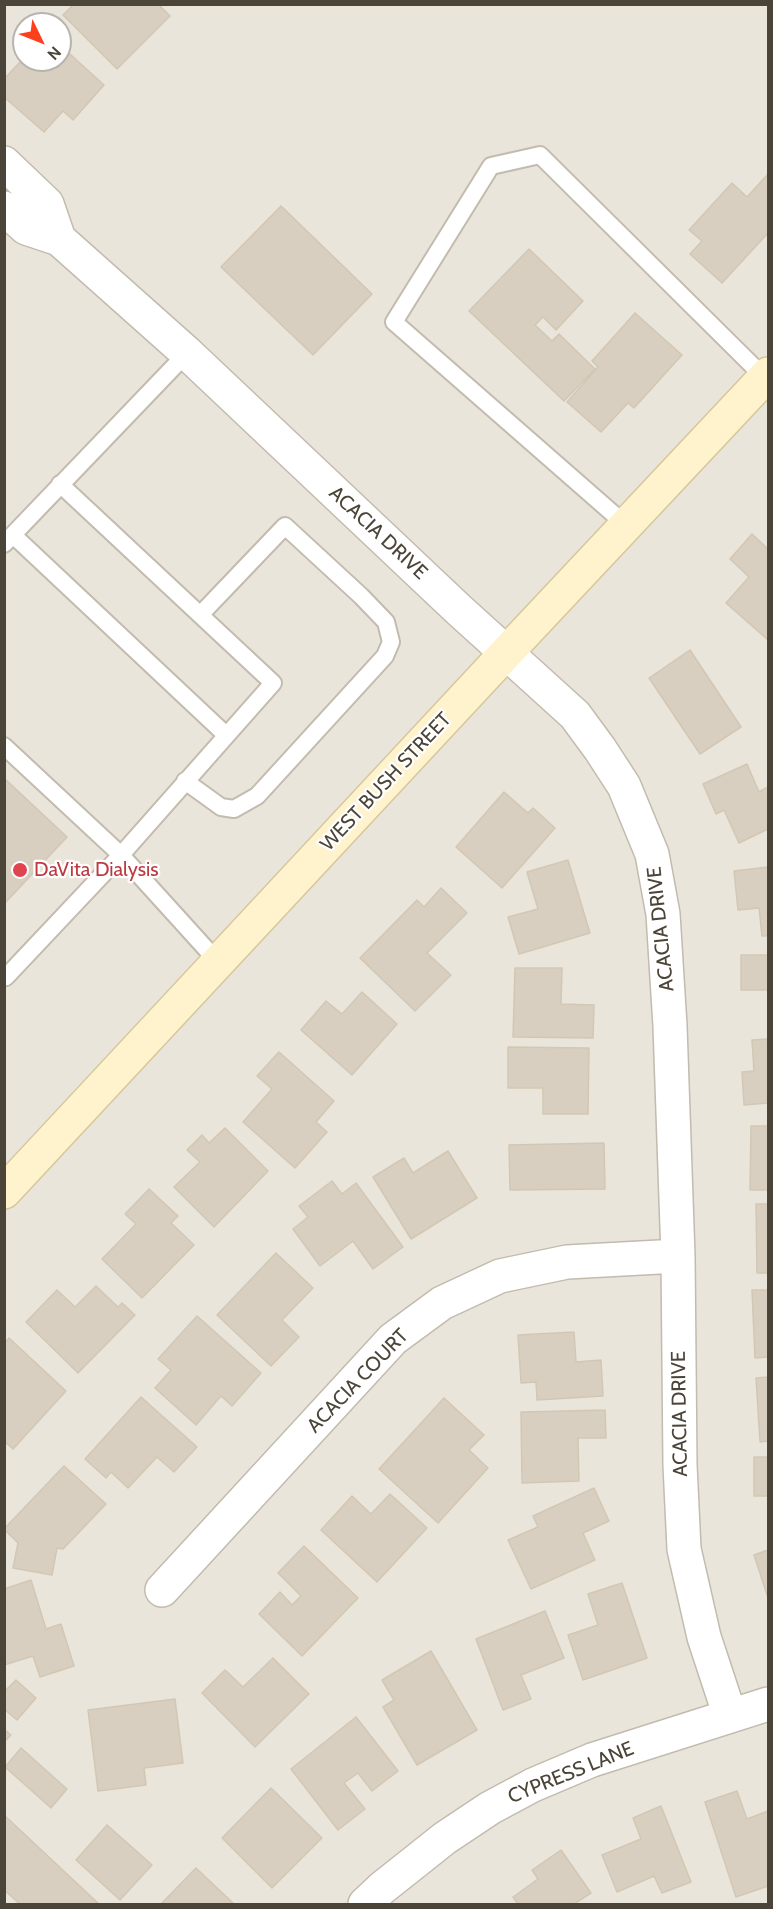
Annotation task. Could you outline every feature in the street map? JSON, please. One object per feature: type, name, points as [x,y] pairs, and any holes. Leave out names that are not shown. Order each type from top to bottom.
[{"type":"main road","name":"WEST BUSH STREET","points":[[4,1191],[767,376]]},
{"type":"street","points":[[4,163],[47,204],[58,239]]},
{"type":"street","name":"ACACIA DRIVE","points":[[4,208],[26,228],[58,239],[187,353],[575,715],[624,786],[652,854],[663,914],[669,1004],[678,1256],[680,1466],[684,1549],[704,1637],[730,1716]]},
{"type":"street","name":"ACACIA COURT","points":[[162,1590],[393,1340],[442,1303],[500,1276],[567,1262],[678,1256]]},
{"type":"street","name":"CYPRESS LANE","points":[[365,1905],[382,1888],[445,1838],[490,1808],[532,1785],[592,1760],[768,1704]]},
{"type":"lane","points":[[626,525],[394,322],[491,166],[540,155],[767,376]]},
{"type":"lane","points":[[187,353],[9,540],[226,735]]},
{"type":"lane","points":[[4,976],[6,978],[121,855],[273,683],[60,484]]},
{"type":"lane","points":[[185,782],[220,807],[234,809],[257,796],[386,656],[391,642],[386,622],[285,526],[200,615]]},
{"type":"lane","points":[[4,746],[121,855],[218,962]]},
{"type":"shaded area","points":[[5,5],[768,5],[768,1904],[5,1904]]},
{"type":"building","points":[[74,4],[158,4],[170,16],[117,69],[72,24],[72,12],[66,12]]},
{"type":"building","points":[[72,56],[104,85],[73,120],[63,111],[44,132],[4,97],[4,79],[12,71],[72,72]]},
{"type":"building","points":[[768,174],[768,233],[722,283],[690,254],[702,241],[689,230],[732,183],[747,197]]},
{"type":"building","points":[[281,206],[372,294],[313,355],[221,267]]},
{"type":"building","points":[[529,249],[583,301],[556,330],[543,317],[535,325],[552,341],[559,334],[595,369],[564,401],[469,311]]},
{"type":"building","points":[[635,313],[682,355],[634,408],[628,403],[601,432],[567,402],[598,367],[592,361]]},
{"type":"building","points":[[752,534],[768,549],[768,640],[726,603],[749,577],[730,559]]},
{"type":"building","points":[[690,650],[741,727],[700,754],[649,678]]},
{"type":"building","points":[[747,764],[759,792],[768,787],[768,829],[739,843],[724,810],[716,814],[703,784]]},
{"type":"building","name":"DaVita Dialysis","points":[[4,778],[67,837],[4,904]]},
{"type":"building","points":[[504,792],[528,813],[533,808],[555,828],[502,888],[456,847]]},
{"type":"building","points":[[568,860],[590,933],[519,954],[508,917],[538,909],[527,872]]},
{"type":"building","points":[[768,867],[768,936],[762,936],[759,908],[738,910],[734,871]]},
{"type":"building","points":[[441,888],[467,913],[427,953],[451,975],[415,1011],[360,958],[417,900],[424,907]]},
{"type":"building","points":[[741,955],[768,955],[768,990],[741,990]]},
{"type":"building","points":[[515,968],[562,968],[561,1004],[594,1005],[593,1038],[513,1037]]},
{"type":"building","points":[[362,992],[397,1024],[352,1075],[301,1030],[326,1001],[342,1014]]},
{"type":"building","points":[[768,1039],[768,1103],[744,1105],[742,1072],[754,1071],[752,1040]]},
{"type":"building","points":[[508,1047],[589,1048],[588,1114],[543,1114],[543,1088],[508,1088]]},
{"type":"building","points":[[279,1052],[334,1101],[316,1122],[327,1132],[295,1168],[243,1122],[272,1089],[257,1076]]},
{"type":"building","points":[[751,1126],[768,1126],[768,1190],[750,1190]]},
{"type":"building","points":[[225,1128],[268,1171],[214,1227],[174,1187],[200,1162],[187,1150],[202,1135],[209,1143]]},
{"type":"building","points":[[604,1143],[605,1189],[510,1190],[509,1145]]},
{"type":"building","points":[[448,1151],[477,1198],[411,1239],[373,1177],[404,1158],[413,1173]]},
{"type":"building","points":[[332,1181],[342,1194],[356,1183],[403,1247],[373,1269],[353,1241],[320,1266],[293,1229],[308,1217],[299,1206]]},
{"type":"building","points":[[149,1189],[178,1216],[171,1223],[194,1245],[142,1298],[102,1259],[136,1224],[125,1214]]},
{"type":"building","points":[[756,1204],[768,1204],[768,1273],[757,1273]]},
{"type":"building","points":[[276,1253],[313,1288],[282,1320],[299,1337],[271,1366],[217,1315]]},
{"type":"building","points":[[96,1286],[118,1307],[122,1303],[135,1315],[78,1373],[26,1322],[57,1290],[75,1307]]},
{"type":"building","points":[[752,1290],[768,1290],[768,1357],[755,1358]]},
{"type":"building","points":[[197,1316],[261,1373],[232,1406],[221,1396],[196,1425],[155,1388],[171,1370],[158,1359]]},
{"type":"building","points":[[574,1332],[576,1362],[601,1360],[603,1396],[537,1400],[536,1382],[521,1383],[518,1335]]},
{"type":"building","points":[[9,1338],[66,1391],[13,1449],[4,1441],[4,1344]]},
{"type":"building","points":[[768,1377],[768,1441],[760,1442],[756,1378]]},
{"type":"building","points":[[141,1397],[197,1447],[174,1472],[157,1457],[128,1488],[111,1472],[106,1478],[85,1459]]},
{"type":"building","points":[[444,1398],[484,1435],[469,1450],[488,1468],[438,1523],[379,1469]]},
{"type":"building","points":[[605,1410],[606,1438],[578,1438],[579,1481],[522,1483],[521,1412]]},
{"type":"building","points":[[754,1457],[768,1457],[768,1496],[754,1496]]},
{"type":"building","points":[[64,1466],[106,1504],[63,1549],[57,1548],[52,1575],[13,1568],[18,1543],[4,1529]]},
{"type":"building","points":[[594,1488],[609,1521],[583,1533],[595,1560],[531,1589],[508,1540],[538,1527],[533,1516]]},
{"type":"building","points":[[390,1494],[427,1528],[377,1582],[321,1530],[352,1496],[371,1514]]},
{"type":"building","points":[[304,1546],[358,1598],[302,1656],[259,1614],[280,1592],[292,1605],[301,1596],[278,1573]]},
{"type":"building","points":[[768,1550],[768,1598],[754,1555]]},
{"type":"building","points":[[31,1580],[46,1629],[61,1624],[74,1666],[40,1677],[33,1656],[4,1665],[4,1589]]},
{"type":"building","points":[[622,1583],[647,1658],[583,1680],[568,1635],[598,1625],[588,1594]]},
{"type":"building","points":[[545,1611],[564,1658],[521,1675],[531,1699],[503,1710],[476,1639]]},
{"type":"building","points":[[431,1651],[477,1730],[417,1765],[383,1707],[394,1700],[382,1680]]},
{"type":"building","points":[[273,1658],[309,1694],[255,1747],[202,1693],[225,1670],[243,1687]]},
{"type":"building","points":[[16,1680],[36,1698],[17,1720],[4,1709],[4,1692]]},
{"type":"building","points":[[175,1699],[183,1763],[144,1768],[146,1785],[98,1791],[88,1710]]},
{"type":"building","points":[[356,1717],[398,1771],[372,1791],[358,1773],[344,1783],[365,1809],[338,1830],[291,1769]]},
{"type":"building","points":[[4,1729],[11,1735],[4,1742]]},
{"type":"building","points":[[21,1748],[67,1789],[51,1808],[5,1767]]},
{"type":"building","points":[[271,1788],[322,1838],[272,1888],[222,1838]]},
{"type":"building","points":[[737,1791],[747,1819],[768,1811],[768,1886],[736,1897],[705,1802]]},
{"type":"building","points":[[661,1806],[691,1882],[662,1893],[654,1876],[617,1892],[602,1855],[641,1839],[633,1818]]},
{"type":"building","points":[[4,1815],[99,1904],[20,1904],[4,1890]]},
{"type":"building","points":[[107,1825],[152,1865],[120,1900],[76,1860]]},
{"type":"building","points":[[561,1850],[591,1893],[574,1904],[518,1904],[513,1897],[538,1879],[532,1870]]},
{"type":"building","points":[[196,1868],[234,1904],[161,1904]]},
{"type":"place","name":"DaVita Dialysis","points":[[20,870]]}]
